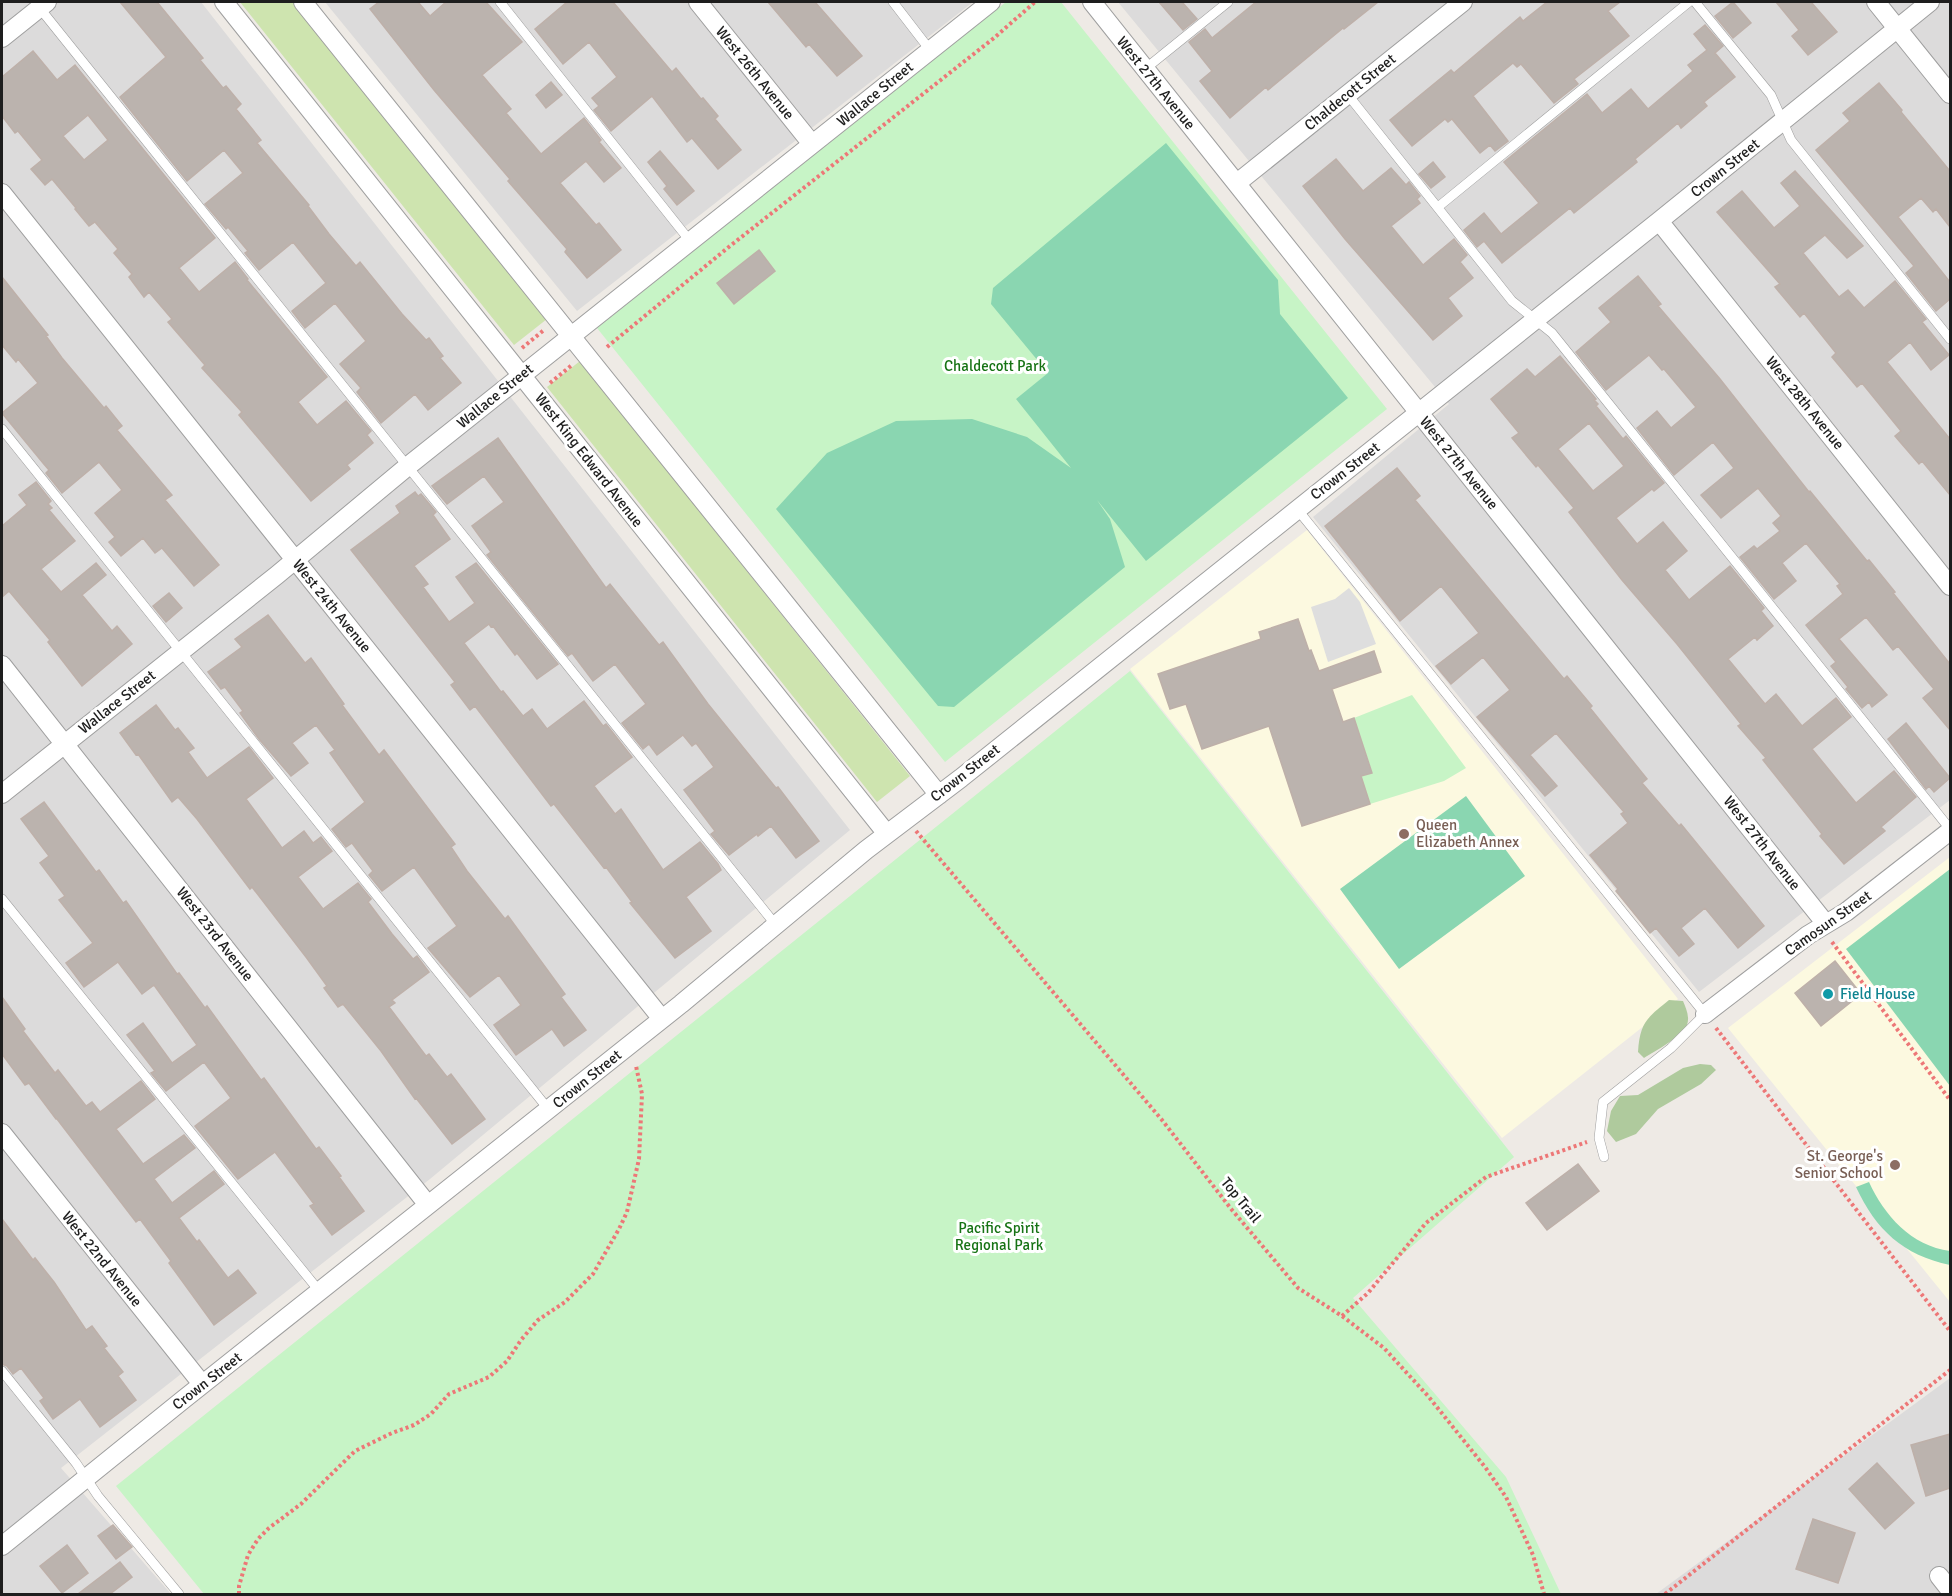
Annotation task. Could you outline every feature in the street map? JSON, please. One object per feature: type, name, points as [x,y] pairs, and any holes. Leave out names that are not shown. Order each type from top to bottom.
[{"type":"street","name":"West King Edward Avenue","points":[[224,2],[886,834]]},
{"type":"street","points":[[303,2],[939,795]]},
{"type":"street","name":"West 26th Avenue","points":[[698,2],[812,144]]},
{"type":"street","name":"Wallace Street","points":[[2,794],[181,652],[408,466],[991,2]]},
{"type":"street","name":"West 27th Avenue","points":[[1092,2],[1826,924]]},
{"type":"street","name":"Chaldecott Street","points":[[1237,183],[1463,2]]},
{"type":"street","points":[[1876,2],[1950,94]]},
{"type":"street","name":"Crown Street","points":[[2,1546],[202,1384],[549,1110],[886,834],[939,795],[1930,2]]},
{"type":"street","points":[[2,38],[40,4]]},
{"type":"street","name":"West 24th Avenue","points":[[2,193],[662,1018]]},
{"type":"street","name":"West 28th Avenue","points":[[1659,221],[1950,586]]},
{"type":"street","name":"West 23rd Avenue","points":[[2,665],[428,1205]]},
{"type":"street","name":"Camosun Street","points":[[1705,1014],[1808,935],[1846,912],[1950,830]]},
{"type":"street","name":"West 22nd Avenue","points":[[2,1133],[202,1384]]},
{"type":"lane","points":[[500,2],[690,241]]},
{"type":"lane","points":[[893,2],[930,50]]},
{"type":"lane","points":[[1145,69],[1228,2]]},
{"type":"lane","points":[[1438,207],[1689,2]]},
{"type":"lane","points":[[1695,2],[1771,95],[1791,140],[1950,339]]},
{"type":"lane","points":[[40,4],[775,924]]},
{"type":"lane","points":[[1348,95],[1512,301],[1552,333],[1950,830]]},
{"type":"lane","points":[[2,429],[549,1110]]},
{"type":"lane","points":[[1297,509],[1705,1014],[1671,1048],[1603,1102],[1599,1138],[1604,1157]]},
{"type":"lane","points":[[2,899],[320,1292]]},
{"type":"lane","points":[[2,1371],[98,1496],[179,1594]]},
{"type":"path","points":[[607,347],[730,246],[994,38],[1035,2]]},
{"type":"path","points":[[516,352],[550,325]]},
{"type":"path","points":[[544,387],[578,361]]},
{"type":"path","name":"Top Trail","points":[[907,819],[930,849],[1162,1120],[1232,1210],[1298,1288],[1342,1316],[1384,1348],[1428,1396],[1506,1497],[1533,1555],[1544,1594]]},
{"type":"path","points":[[1826,924],[1828,937],[1950,1100]]},
{"type":"path","points":[[1705,1014],[1950,1331]]},
{"type":"path","points":[[239,1594],[248,1555],[258,1539],[269,1528],[301,1504],[355,1451],[392,1432],[414,1425],[430,1414],[449,1394],[489,1377],[507,1361],[538,1320],[565,1302],[592,1274],[627,1212],[639,1159],[642,1094],[636,1066]]},
{"type":"path","points":[[1342,1316],[1368,1293],[1426,1223],[1486,1177],[1599,1138]]},
{"type":"path","points":[[1665,1594],[1950,1370]]},
{"type":"shaded area","points":[[2,2],[201,2],[850,830],[430,1179],[61,1468],[171,1594],[2,1594]]},
{"type":"shaded area","points":[[325,2],[973,2],[577,311]]},
{"type":"shaded area","points":[[1118,2],[1950,2],[1950,800],[1699,992],[1313,517],[1449,404]]},
{"type":"shaded area","name":"Queen Elizabeth Annex","points":[[1307,530],[1678,999],[1502,1138],[1130,669]]},
{"type":"shaded area","points":[[1349,588],[1360,602],[1376,644],[1328,662],[1311,607],[1335,599]]},
{"type":"shaded area","name":"St. George's Senior School","points":[[1950,857],[1950,1302],[1728,1028]]},
{"type":"shaded area","points":[[1950,1378],[1950,1594],[1656,1594]]},
{"type":"green space","points":[[240,2],[293,2],[547,319],[514,345]]},
{"type":"green space","name":"Chaldecott Park","points":[[1006,2],[1061,2],[1387,409],[945,762],[597,328]]},
{"type":"green space","points":[[1166,143],[1278,280],[1280,314],[1348,398],[1146,561],[1097,500],[1110,519],[1125,567],[954,707],[938,706],[776,509],[827,453],[896,421],[972,419],[1027,437],[1071,468],[1016,399],[1048,373],[991,304],[993,288]]},
{"type":"green space","points":[[580,361],[910,776],[877,802],[547,387]]},
{"type":"green space","name":"Pacific Spirit Regional Park","points":[[1130,671],[1514,1157],[1353,1298],[1506,1477],[1561,1594],[204,1594],[116,1486]]},
{"type":"green space","points":[[1412,695],[1466,768],[1444,781],[1370,804],[1361,776],[1372,772],[1354,718]]},
{"type":"green space","points":[[1466,796],[1525,876],[1399,969],[1340,889]]},
{"type":"green space","points":[[1950,869],[1950,1086],[1846,949]]},
{"type":"green space","points":[[1669,1000],[1683,1001],[1688,1016],[1687,1025],[1675,1038],[1644,1058],[1638,1052],[1643,1027],[1650,1016]]},
{"type":"green space","points":[[1700,1064],[1711,1065],[1716,1070],[1701,1084],[1658,1109],[1636,1134],[1616,1142],[1607,1131],[1611,1111],[1620,1096],[1638,1095],[1683,1068]]},
{"type":"green space","points":[[1869,1182],[1882,1206],[1900,1227],[1923,1243],[1950,1251],[1950,1265],[1918,1255],[1882,1228],[1856,1187]]},
{"type":"building","points":[[120,2],[157,2],[203,58],[200,60],[223,88],[226,86],[241,104],[236,109],[261,140],[257,143],[309,205],[329,234],[356,266],[360,262],[426,340],[429,338],[443,356],[440,358],[461,383],[428,410],[415,394],[381,423],[357,392],[361,388],[340,364],[366,341],[335,303],[305,328],[292,311],[326,283],[293,242],[259,270],[245,253],[248,251],[205,204],[243,173],[224,150],[187,181],[120,97],[166,57]]},
{"type":"building","points":[[379,2],[418,2],[430,16],[446,2],[486,2],[522,42],[482,75],[511,109],[506,113],[541,154],[584,118],[601,140],[599,142],[621,168],[604,182],[586,161],[560,183],[596,225],[599,223],[621,250],[587,278],[565,252],[567,249],[508,181],[510,179],[434,90],[370,9]]},
{"type":"building","points":[[567,2],[613,2],[672,72],[676,68],[701,99],[703,98],[718,116],[715,119],[741,150],[718,169],[692,138],[687,142],[652,96],[611,131],[594,110],[599,106],[592,98],[617,77],[589,42],[563,64],[535,29]]},
{"type":"building","points":[[768,2],[815,2],[862,56],[837,76],[809,44],[806,47]]},
{"type":"building","points":[[1159,2],[1182,2],[1197,19],[1183,30]]},
{"type":"building","points":[[1256,2],[1378,2],[1268,90],[1266,87],[1230,118],[1200,81],[1212,71],[1189,42],[1205,29],[1212,38]]},
{"type":"building","points":[[1547,2],[1620,2],[1608,11],[1629,36],[1574,79],[1578,84],[1554,103],[1521,64],[1517,67],[1513,63],[1473,96],[1508,141],[1495,151],[1490,145],[1480,153],[1452,119],[1448,122],[1445,119],[1412,146],[1390,120],[1451,70],[1454,73],[1520,17],[1523,21]]},
{"type":"building","points":[[1733,2],[1751,23],[1733,38],[1715,16]]},
{"type":"building","points":[[1776,2],[1811,2],[1837,32],[1808,55],[1792,36],[1799,30]]},
{"type":"building","points":[[1705,25],[1723,46],[1715,53],[1735,77],[1704,102],[1707,106],[1681,128],[1678,123],[1635,159],[1637,162],[1574,213],[1570,208],[1502,263],[1484,241],[1477,247],[1464,230],[1484,213],[1501,234],[1539,203],[1504,162],[1587,94],[1602,113],[1631,89],[1648,109],[1693,71],[1688,65],[1707,50],[1694,34]]},
{"type":"building","points":[[33,51],[57,80],[75,65],[215,238],[179,268],[199,292],[235,262],[247,280],[327,377],[298,402],[317,425],[346,401],[371,431],[367,435],[373,443],[347,465],[350,469],[311,501],[239,415],[242,412],[202,368],[205,365],[168,322],[172,319],[149,292],[144,297],[129,277],[132,274],[114,253],[118,249],[95,222],[89,226],[52,179],[45,185],[31,169],[42,160],[18,131],[15,133],[2,116],[2,77]],"holes":[[[88,115],[108,140],[84,160],[63,136]]]},
{"type":"building","points":[[551,82],[562,95],[546,108],[536,95]]},
{"type":"building","points":[[1879,83],[1950,171],[1950,227],[1936,209],[1933,212],[1921,198],[1898,217],[1950,282],[1950,299],[1936,311],[1906,273],[1914,266],[1816,150],[1850,121],[1843,113]]},
{"type":"building","points":[[660,151],[694,191],[677,205],[664,189],[667,186],[648,162]]},
{"type":"building","points":[[1336,159],[1363,191],[1391,168],[1406,185],[1409,182],[1420,196],[1417,199],[1420,203],[1391,226],[1423,265],[1454,239],[1467,255],[1460,262],[1473,278],[1448,298],[1462,316],[1433,340],[1345,239],[1303,186]]},
{"type":"building","points":[[1433,162],[1445,177],[1431,188],[1419,174]]},
{"type":"building","points":[[1795,171],[1863,246],[1847,258],[1825,235],[1803,253],[1839,297],[1848,290],[1864,308],[1895,281],[1926,319],[1922,322],[1949,355],[1931,370],[1910,342],[1887,362],[1950,439],[1950,495],[1922,461],[1919,464],[1895,436],[1901,431],[1862,383],[1857,387],[1832,357],[1836,353],[1804,313],[1800,317],[1775,287],[1780,284],[1717,212],[1742,191],[1774,228],[1800,206],[1781,183]]},
{"type":"building","points":[[759,250],[775,271],[734,304],[717,283]]},
{"type":"building","points":[[1638,276],[1661,304],[1658,306],[1720,379],[1809,492],[1867,561],[1869,560],[1950,664],[1950,730],[1923,698],[1934,689],[1898,646],[1893,650],[1866,617],[1839,639],[1887,695],[1872,707],[1869,702],[1862,708],[1846,689],[1848,687],[1831,666],[1836,662],[1806,625],[1843,594],[1837,586],[1840,584],[1806,543],[1782,563],[1796,581],[1774,599],[1740,557],[1754,546],[1757,549],[1780,531],[1773,523],[1781,516],[1758,488],[1721,518],[1701,495],[1734,468],[1713,442],[1674,475],[1637,428],[1657,411],[1671,428],[1696,407],[1664,369],[1662,370],[1649,355],[1606,390],[1576,352],[1611,322],[1599,308]]},
{"type":"building","points":[[2,277],[48,335],[46,336],[62,358],[122,426],[117,430],[172,495],[165,500],[219,565],[194,586],[162,548],[155,553],[143,538],[121,556],[109,542],[115,537],[95,513],[122,490],[99,462],[62,493],[46,473],[49,470],[2,413],[38,383],[18,359],[16,362],[2,345]]},
{"type":"building","points":[[1560,356],[1596,399],[1594,400],[1598,404],[1596,406],[1623,439],[1626,436],[1664,483],[1654,491],[1652,489],[1616,518],[1637,544],[1663,522],[1687,551],[1665,570],[1689,600],[1730,566],[1764,608],[1761,611],[1773,626],[1757,640],[1755,637],[1728,659],[1765,704],[1776,694],[1802,726],[1836,698],[1851,717],[1812,749],[1856,803],[1894,771],[1916,797],[1881,827],[1885,831],[1844,864],[1763,760],[1766,758],[1738,726],[1741,724],[1569,512],[1574,508],[1512,438],[1519,433],[1491,399],[1527,369],[1535,377]],"holes":[[[1589,423],[1624,466],[1593,491],[1558,449]]]},
{"type":"building","points":[[498,438],[606,588],[610,584],[659,645],[663,642],[708,704],[776,788],[778,787],[819,841],[796,858],[771,826],[729,855],[711,834],[715,831],[684,790],[714,767],[696,743],[692,746],[683,735],[657,755],[649,744],[643,749],[622,723],[646,704],[615,664],[593,681],[572,653],[568,656],[487,555],[491,552],[472,526],[504,502],[484,476],[447,504],[432,486]]},
{"type":"building","points":[[1397,468],[1420,496],[1415,500],[1564,679],[1567,676],[1592,706],[1590,708],[1647,779],[1642,783],[1679,826],[1681,824],[1764,926],[1738,948],[1705,908],[1681,928],[1694,944],[1679,956],[1656,928],[1650,933],[1590,855],[1628,823],[1621,814],[1624,812],[1556,733],[1530,755],[1557,786],[1545,796],[1477,717],[1510,690],[1483,657],[1451,684],[1436,666],[1479,633],[1441,586],[1400,621],[1325,526]]},
{"type":"building","points":[[36,482],[51,501],[48,504],[52,508],[49,510],[75,541],[41,569],[61,592],[96,563],[106,575],[82,595],[112,631],[117,626],[132,644],[82,686],[48,642],[50,640],[9,591],[2,597],[2,526],[27,505],[19,495]]},
{"type":"building","points":[[415,492],[418,496],[421,494],[436,512],[433,515],[450,539],[414,566],[428,584],[423,587],[449,622],[475,603],[456,577],[476,563],[558,664],[537,679],[517,653],[515,655],[489,624],[464,643],[501,692],[503,691],[523,716],[532,709],[547,729],[584,701],[603,726],[606,724],[632,757],[594,786],[615,814],[621,809],[663,870],[700,842],[718,864],[721,870],[686,897],[711,931],[675,958],[630,903],[632,902],[606,867],[604,868],[554,804],[551,806],[475,706],[470,710],[451,685],[455,682],[351,550],[400,513],[396,506]]},
{"type":"building","points":[[169,593],[182,608],[166,622],[153,606]]},
{"type":"building","points":[[268,615],[305,663],[311,658],[379,755],[384,750],[455,844],[451,847],[467,871],[505,919],[508,916],[565,994],[561,997],[586,1030],[564,1046],[552,1029],[516,1055],[494,1025],[521,1005],[499,975],[470,997],[428,948],[457,926],[414,867],[382,891],[369,875],[373,871],[352,843],[346,847],[332,829],[365,802],[330,753],[335,750],[316,725],[292,743],[308,763],[291,776],[259,739],[240,713],[243,711],[225,687],[221,689],[208,672],[242,647],[235,639]]},
{"type":"building","points":[[1298,619],[1319,671],[1374,651],[1381,672],[1332,689],[1343,722],[1354,718],[1372,773],[1361,776],[1370,804],[1302,826],[1269,726],[1202,749],[1186,704],[1170,709],[1158,674],[1261,639],[1259,632]]},
{"type":"building","points":[[156,705],[175,730],[178,728],[194,748],[188,752],[207,778],[249,747],[273,778],[246,799],[282,848],[304,831],[313,843],[321,837],[332,851],[298,877],[323,909],[358,883],[371,899],[368,902],[392,934],[413,959],[417,956],[429,972],[392,1000],[395,1003],[389,1007],[426,1056],[429,1054],[447,1077],[451,1074],[485,1119],[452,1144],[343,1004],[338,1007],[324,988],[327,986],[252,887],[250,889],[178,797],[172,802],[120,733]]},
{"type":"building","points":[[1906,723],[1950,778],[1934,792],[1929,786],[1926,789],[1888,739]]},
{"type":"building","points":[[44,802],[96,872],[99,870],[123,903],[126,901],[177,974],[179,973],[205,1008],[207,1006],[261,1080],[264,1078],[316,1149],[319,1147],[341,1176],[339,1177],[364,1211],[332,1235],[310,1206],[314,1204],[275,1152],[238,1179],[195,1126],[231,1098],[204,1062],[166,1091],[151,1073],[155,1071],[127,1035],[143,1023],[172,1063],[197,1045],[154,985],[142,994],[118,962],[84,987],[66,963],[93,943],[59,900],[65,896],[40,863],[49,856],[21,819]]},
{"type":"building","name":"Field House","points":[[1835,961],[1861,994],[1821,1026],[1795,993]]},
{"type":"building","points":[[2,997],[25,1029],[23,1031],[55,1073],[58,1070],[86,1106],[92,1102],[100,1112],[141,1081],[155,1099],[116,1129],[143,1164],[184,1135],[195,1148],[154,1179],[172,1203],[214,1171],[224,1184],[179,1218],[228,1278],[238,1270],[256,1293],[214,1325],[140,1219],[136,1222],[29,1083],[25,1085],[2,1054]]},
{"type":"building","points":[[1578,1164],[1599,1191],[1547,1230],[1526,1203]]},
{"type":"building","points":[[2,1219],[33,1260],[35,1258],[54,1282],[86,1330],[92,1326],[107,1346],[104,1348],[123,1372],[118,1376],[136,1400],[100,1427],[80,1399],[53,1419],[40,1401],[44,1398],[21,1368],[13,1374],[7,1366],[2,1364]]},
{"type":"building","points":[[1950,1434],[1950,1488],[1926,1496],[1911,1445]]},
{"type":"building","points":[[1877,1463],[1914,1503],[1885,1529],[1849,1489]]},
{"type":"building","points":[[1813,1519],[1855,1533],[1838,1583],[1796,1569]]},
{"type":"building","points":[[113,1525],[132,1547],[116,1559],[98,1536]]},
{"type":"building","points":[[67,1545],[88,1573],[62,1593],[40,1566]]},
{"type":"building","points":[[120,1562],[132,1577],[110,1594],[78,1594]]},
{"type":"place","name":"Queen Elizabeth Annex","points":[[1404,834]]},
{"type":"place","name":"Field House","points":[[1828,994]]},
{"type":"place","name":"St. George's Senior School","points":[[1895,1165]]}]
